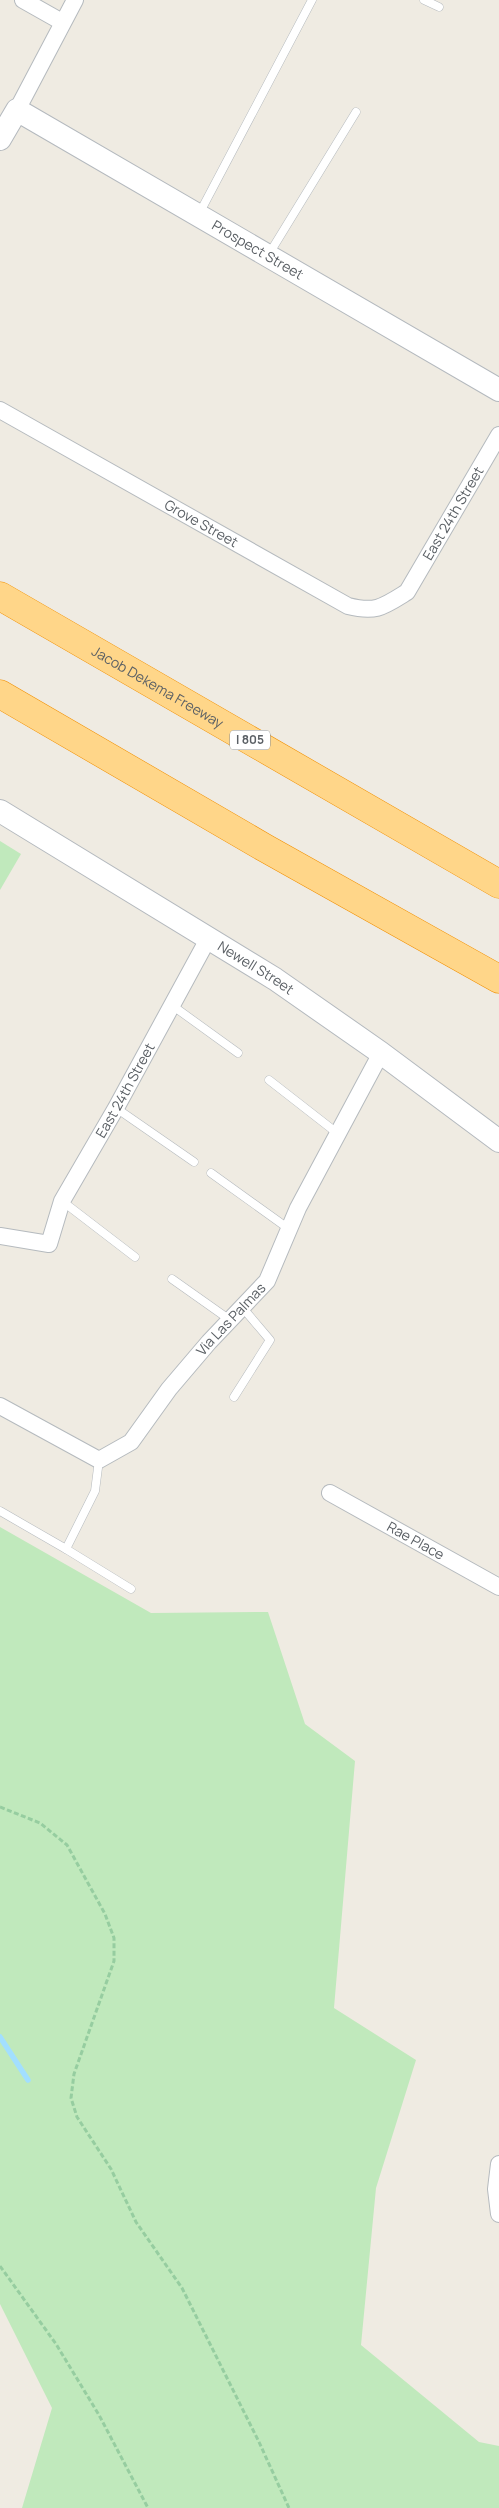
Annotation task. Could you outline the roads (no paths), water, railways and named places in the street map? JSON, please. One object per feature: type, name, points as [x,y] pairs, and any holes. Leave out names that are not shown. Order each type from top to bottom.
[{"type":"highway","name":"Jacob Dekema Freeway","points":[[0,596],[499,884]]},
{"type":"highway","points":[[0,694],[265,848],[499,978]]},
{"type":"street","points":[[23,0],[62,22]]},
{"type":"street","points":[[0,140],[75,0]]},
{"type":"street","name":"Prospect Street","points":[[17,110],[499,390]]},
{"type":"street","name":"Grove Street","points":[[0,410],[348,606],[365,610],[382,608],[407,592]]},
{"type":"street","name":"East 24th Street","points":[[407,592],[499,434]]},
{"type":"street","name":"Newell Street","points":[[0,811],[275,979],[381,1053],[499,1141]]},
{"type":"street","name":"East 24th Street","points":[[0,1236],[48,1244],[62,1201],[173,1006],[208,938]]},
{"type":"street","name":"Via Las Palmas","points":[[99,1460],[131,1442],[169,1390],[267,1281],[337,1133],[381,1053]]},
{"type":"street","points":[[0,1406],[99,1460]]},
{"type":"street","name":"Rae Place","points":[[330,1493],[499,1587]]},
{"type":"street","points":[[499,2164],[496,2189],[499,2214]]},
{"type":"lane","points":[[198,215],[312,0]]},
{"type":"lane","points":[[424,0],[439,7]]},
{"type":"lane","points":[[268,256],[356,112]]},
{"type":"lane","points":[[173,1006],[238,1054]]},
{"type":"lane","points":[[269,1080],[337,1133]]},
{"type":"lane","points":[[116,1108],[194,1162]]},
{"type":"lane","points":[[211,1173],[290,1229]]},
{"type":"lane","points":[[62,1201],[135,1257]]},
{"type":"lane","points":[[172,1279],[230,1320]]},
{"type":"lane","points":[[234,1397],[270,1340],[242,1307]]},
{"type":"lane","points":[[66,1549],[95,1491],[99,1460]]},
{"type":"lane","points":[[0,1511],[131,1589]]},
{"type":"waterway","points":[[0,2037],[28,2080]]}]
